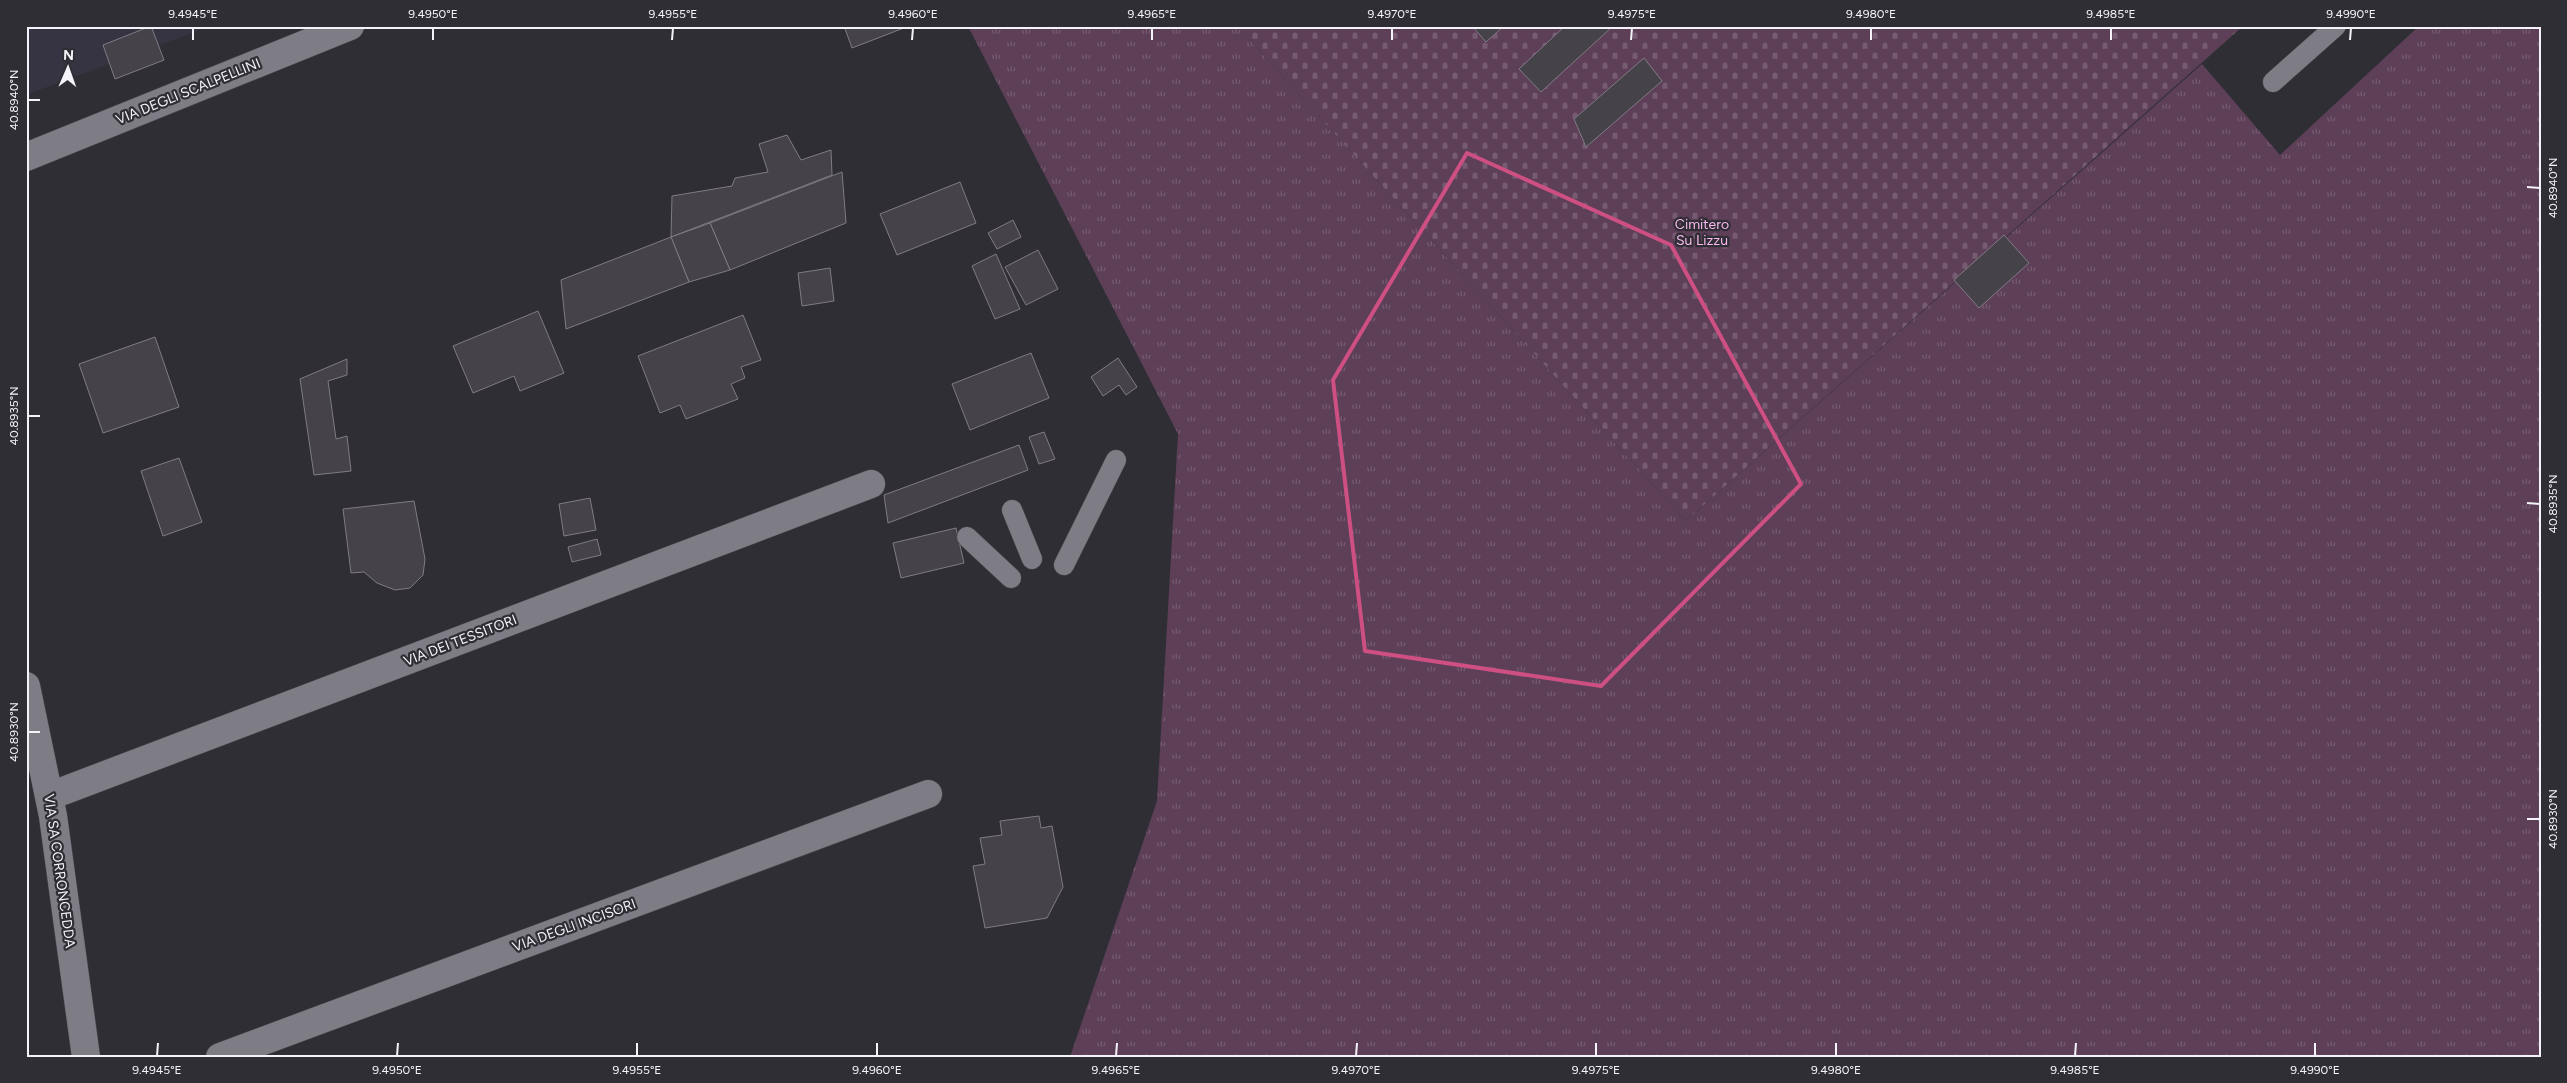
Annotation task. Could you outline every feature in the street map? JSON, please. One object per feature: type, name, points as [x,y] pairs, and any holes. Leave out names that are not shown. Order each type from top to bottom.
[{"type":"street","name":"VIA DEGLI SCALPELLINI","points":[[26,157],[350,26]]},
{"type":"street","name":"VIA DEI TESSITORI","points":[[50,796],[871,484]]},
{"type":"street","name":"VIA SA CORRONCEDDA","points":[[26,686],[50,796],[86,1057]]},
{"type":"street","name":"VIA DEGLI INCISORI","points":[[220,1057],[928,794]]},
{"type":"lane","points":[[2273,82],[2336,26]]},
{"type":"lane","points":[[1064,565],[1116,460]]},
{"type":"lane","points":[[1012,510],[1032,559]]},
{"type":"lane","points":[[967,537],[1011,578]]},
{"type":"highlighted area","points":[[1467,153],[1671,245],[1801,484],[1601,686],[1365,651],[1333,380]]},
{"type":"shaded area","points":[[26,26],[211,26],[26,95]]},
{"type":"green space","points":[[968,26],[1237,26],[1686,521],[2202,64],[2280,155],[2419,26],[2541,26],[2541,1057],[1070,1057],[1157,801],[1178,434]]},
{"type":"green space","name":"Cimitero Su Lizzu","points":[[1237,26],[2243,26],[1686,521]]},
{"type":"building","points":[[151,26],[164,60],[115,79],[103,45]]},
{"type":"building","points":[[844,26],[909,26],[852,48]]},
{"type":"building","points":[[1472,26],[1504,26],[1486,42]]},
{"type":"building","points":[[1565,26],[1613,26],[1541,92],[1519,69]]},
{"type":"building","points":[[1644,58],[1662,81],[1586,147],[1574,119]]},
{"type":"building","points":[[787,135],[801,160],[831,150],[832,175],[671,237],[672,196],[732,186],[735,178],[768,172],[759,144]]},
{"type":"building","points":[[842,172],[846,223],[730,270],[710,223]]},
{"type":"building","points":[[960,182],[976,223],[897,255],[880,214]]},
{"type":"building","points":[[1013,220],[1021,237],[997,249],[988,233]]},
{"type":"building","points":[[710,223],[730,270],[689,282],[671,237]]},
{"type":"building","points":[[2004,235],[2029,263],[1979,308],[1954,280]]},
{"type":"building","points":[[671,237],[689,282],[566,329],[561,280]]},
{"type":"building","points":[[1038,250],[1058,289],[1026,305],[1005,267]]},
{"type":"building","points":[[996,254],[1020,309],[995,319],[972,266]]},
{"type":"building","points":[[830,268],[834,301],[802,306],[798,273]]},
{"type":"building","points":[[538,311],[564,373],[520,391],[514,376],[473,393],[453,346]]},
{"type":"building","points":[[743,315],[761,360],[741,367],[745,378],[731,384],[738,399],[686,419],[680,405],[660,413],[638,356]]},
{"type":"building","points":[[155,337],[179,407],[103,433],[79,364]]},
{"type":"building","points":[[1031,353],[1049,398],[970,430],[952,384]]},
{"type":"building","points":[[1118,358],[1137,387],[1126,395],[1119,385],[1103,396],[1091,377]]},
{"type":"building","points":[[347,359],[347,375],[328,381],[336,439],[347,436],[351,471],[314,475],[300,379]]},
{"type":"building","points":[[1044,432],[1055,459],[1039,464],[1029,437]]},
{"type":"building","points":[[1019,445],[1028,470],[888,523],[884,495]]},
{"type":"building","points":[[179,458],[202,522],[163,536],[141,471]]},
{"type":"building","points":[[590,498],[596,530],[564,536],[559,504]]},
{"type":"building","points":[[414,501],[425,559],[423,575],[410,588],[395,590],[377,583],[364,572],[351,573],[343,509]]},
{"type":"building","points":[[956,528],[964,563],[901,578],[893,543]]},
{"type":"building","points":[[597,539],[601,555],[572,562],[568,547]]},
{"type":"building","points":[[1039,816],[1041,828],[1052,826],[1063,887],[1047,918],[985,928],[973,866],[985,864],[980,838],[1002,835],[1000,821]]}]
